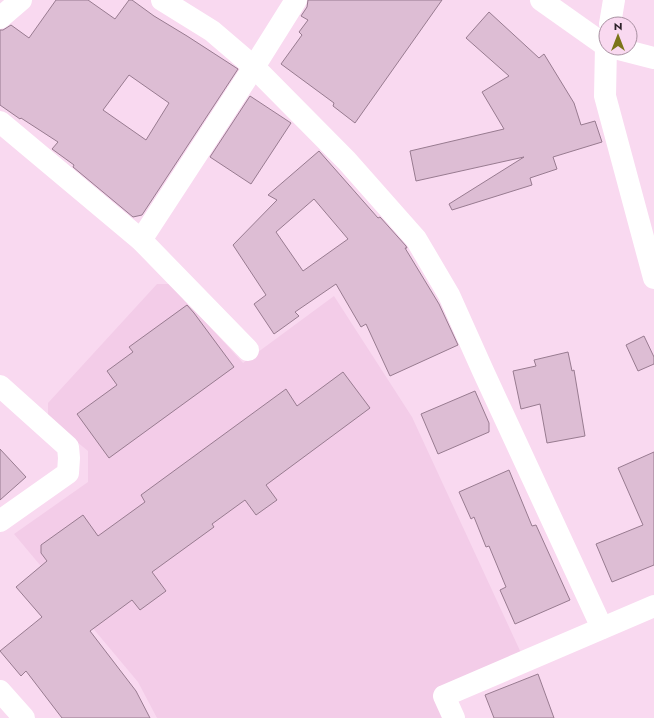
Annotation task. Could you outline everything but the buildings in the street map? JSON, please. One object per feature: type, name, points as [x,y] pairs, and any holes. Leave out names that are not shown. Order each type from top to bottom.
[{"type":"street","points":[[0,18],[21,0]]},
{"type":"street","points":[[162,0],[212,31],[254,68],[347,161],[416,239],[449,295],[602,628]]},
{"type":"street","points":[[140,240],[254,68],[296,0]]},
{"type":"street","points":[[541,0],[598,40]]},
{"type":"street","points":[[611,16],[614,0]]},
{"type":"street","points":[[638,54],[654,58]]},
{"type":"street","points":[[606,56],[605,96],[654,278]]},
{"type":"street","points":[[0,122],[140,240],[248,350]]},
{"type":"street","points":[[0,386],[68,447],[69,458],[68,473],[0,522]]},
{"type":"street","points":[[454,718],[444,696],[654,606]]},
{"type":"street","points":[[0,690],[24,718]]},
{"type":"shaded area","points":[[157,284],[171,284],[243,363],[334,296],[412,417],[522,655],[434,692],[445,718],[157,718],[138,682],[14,534],[88,482],[88,451],[48,418],[48,403]]}]
